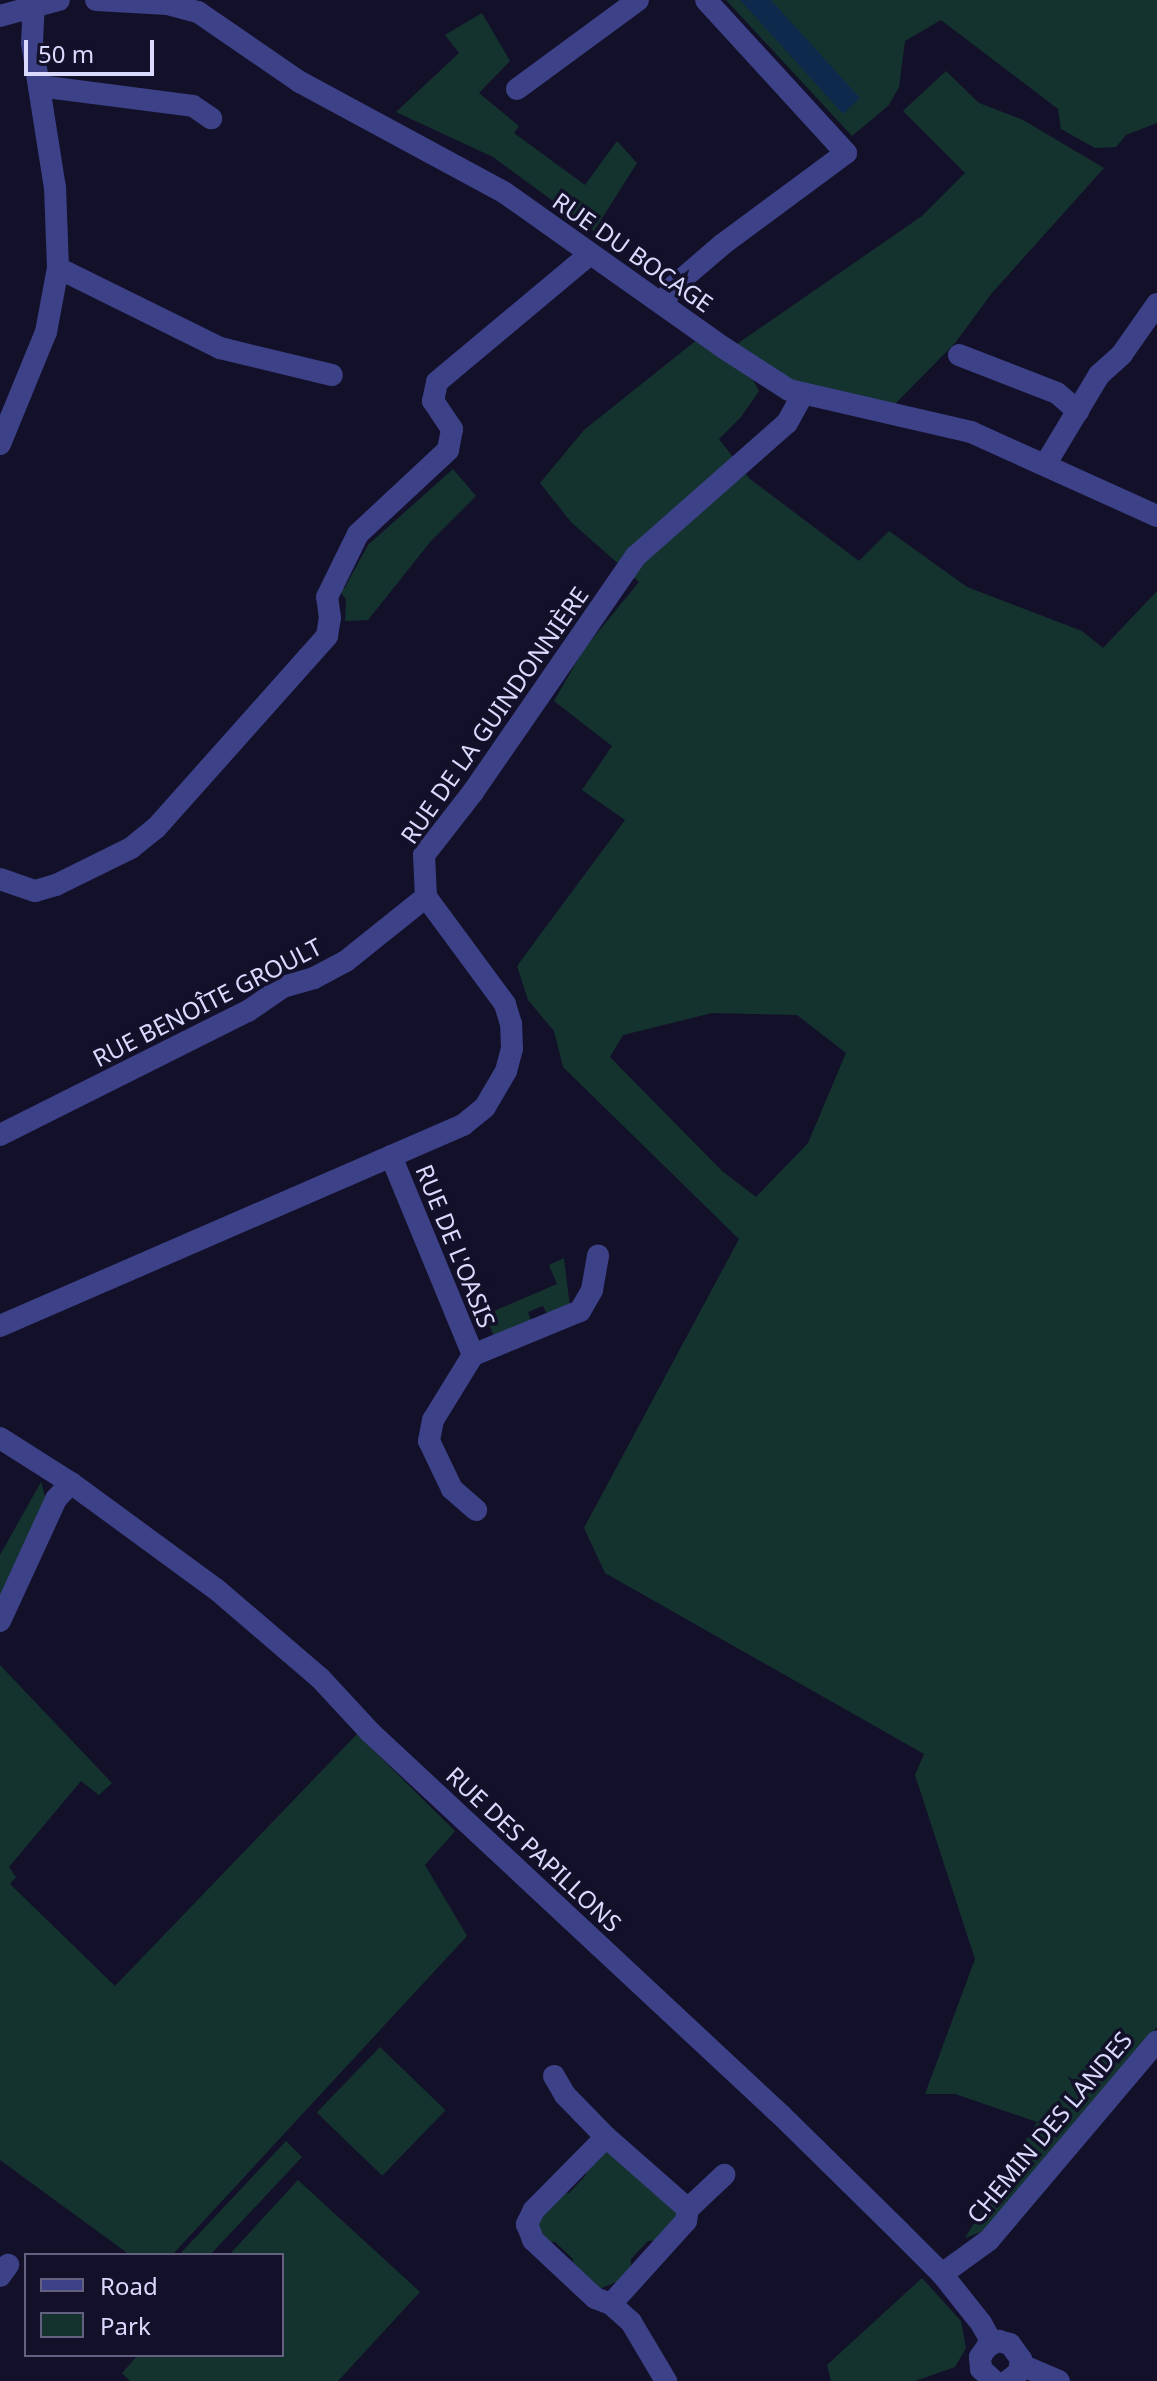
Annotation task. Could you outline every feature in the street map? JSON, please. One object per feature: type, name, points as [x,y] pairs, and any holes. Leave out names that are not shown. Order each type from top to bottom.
[{"type":"street","points":[[0,16],[33,3],[59,0]]},
{"type":"street","name":"RUE DU BOCAGE","points":[[96,0],[168,4],[198,12],[300,82],[505,193],[777,383],[803,394],[971,432],[1157,516]]},
{"type":"street","points":[[517,89],[638,0]]},
{"type":"street","points":[[662,304],[674,286],[723,244],[846,153],[706,0]]},
{"type":"street","points":[[0,444],[46,332],[58,268],[55,188],[32,43],[33,3]]},
{"type":"street","points":[[39,86],[193,106],[211,118]]},
{"type":"street","points":[[0,879],[35,891],[56,885],[131,848],[156,828],[327,636],[330,618],[327,597],[358,534],[448,450],[452,429],[433,401],[437,382],[590,254]]},
{"type":"street","points":[[58,268],[220,348],[332,375]]},
{"type":"street","points":[[1045,465],[1099,375],[1122,354],[1157,304]]},
{"type":"street","points":[[959,355],[1057,393],[1078,411]]},
{"type":"street","name":"RUE DE LA GUINDONNIÈRE","points":[[426,897],[424,855],[473,792],[636,556],[787,423],[803,394]]},
{"type":"street","points":[[0,1326],[463,1125],[485,1107],[499,1088],[512,1049],[505,1004],[426,897]]},
{"type":"street","name":"RUE BENOÎTE GROULT","points":[[0,1135],[248,1011],[283,987],[314,978],[346,961],[426,897]]},
{"type":"street","name":"RUE DE L'OASIS","points":[[391,1156],[473,1355]]},
{"type":"street","name":"RUE DE L'OASIS","points":[[476,1510],[452,1489],[429,1441],[433,1420],[473,1355],[580,1311],[592,1290],[598,1256]]},
{"type":"street","name":"RUE DES PAPILLONS","points":[[0,1438],[71,1483],[216,1589],[320,1678],[487,1843],[782,2116],[942,2274],[981,2323],[992,2343]]},
{"type":"street","points":[[0,1621],[56,1499],[71,1483]]},
{"type":"street","name":"CHEMIN DES LANDES","points":[[942,2274],[989,2240],[1157,2041]]},
{"type":"street","points":[[554,2076],[565,2095],[606,2137],[688,2209]]},
{"type":"street","points":[[606,2137],[534,2210],[527,2224],[533,2240],[595,2298],[611,2304],[631,2322],[666,2381]]},
{"type":"street","points":[[611,2304],[686,2221],[688,2209],[724,2175]]},
{"type":"street","points":[[984,2379],[980,2357],[992,2343],[1010,2344],[1019,2353],[1014,2373],[1059,2381]]},
{"type":"green space","points":[[726,0],[1157,0],[1157,123],[1126,135],[1116,147],[1095,148],[1061,129],[1058,109],[941,20],[905,41],[899,87],[889,105],[852,136]]},
{"type":"green space","points":[[482,13],[510,61],[479,93],[519,126],[514,133],[585,185],[617,141],[637,163],[594,231],[493,157],[396,112],[459,53],[445,35]]},
{"type":"green space","points":[[946,71],[979,103],[1023,120],[1104,168],[992,293],[955,343],[893,406],[799,384],[734,346],[922,216],[965,173],[903,111]]},
{"type":"green space","points":[[698,339],[747,369],[759,391],[741,417],[719,439],[750,479],[859,561],[889,531],[967,587],[1082,631],[1103,648],[1157,591],[1157,2027],[989,2229],[965,2238],[1037,2122],[955,2094],[925,2094],[975,1959],[915,1775],[924,1754],[605,1573],[584,1528],[739,1239],[563,1067],[554,1031],[528,1000],[517,966],[625,820],[582,790],[612,746],[554,701],[584,649],[639,582],[571,522],[540,483],[584,430]],"holes":[[[712,1013],[797,1015],[846,1053],[808,1143],[756,1197],[722,1171],[610,1057],[623,1035]]]},
{"type":"green space","points":[[453,469],[476,496],[431,541],[368,620],[345,621],[346,600],[338,587],[344,589],[368,545]]},
{"type":"green space","points":[[564,1258],[570,1307],[548,1316],[543,1306],[528,1312],[532,1323],[495,1339],[485,1315],[557,1284],[549,1265]]},
{"type":"green space","points":[[41,1482],[46,1500],[0,1600],[0,1555]]},
{"type":"green space","points":[[0,1665],[112,1783],[99,1795],[81,1781],[9,1867],[16,1877],[10,1884],[115,1986],[357,1734],[455,1831],[425,1865],[467,1936],[174,2253],[127,2253],[0,2160]]},
{"type":"green space","points":[[380,2047],[445,2110],[382,2176],[317,2112]]},
{"type":"green space","points":[[286,2141],[302,2157],[212,2253],[181,2253]]},
{"type":"green space","points":[[608,2149],[652,2192],[662,2192],[676,2210],[676,2218],[658,2240],[648,2241],[631,2259],[631,2268],[621,2280],[597,2290],[573,2268],[573,2259],[555,2242],[545,2242],[535,2222],[560,2193],[569,2193],[586,2175],[587,2165]]},
{"type":"green space","points":[[298,2180],[420,2292],[338,2381],[130,2381],[122,2373],[136,2357],[284,2357],[284,2253],[231,2253]]},
{"type":"green space","points":[[922,2278],[961,2321],[966,2348],[955,2367],[915,2381],[831,2381],[827,2365]]},
{"type":"water","points":[[740,0],[771,0],[860,98],[843,114]]}]
